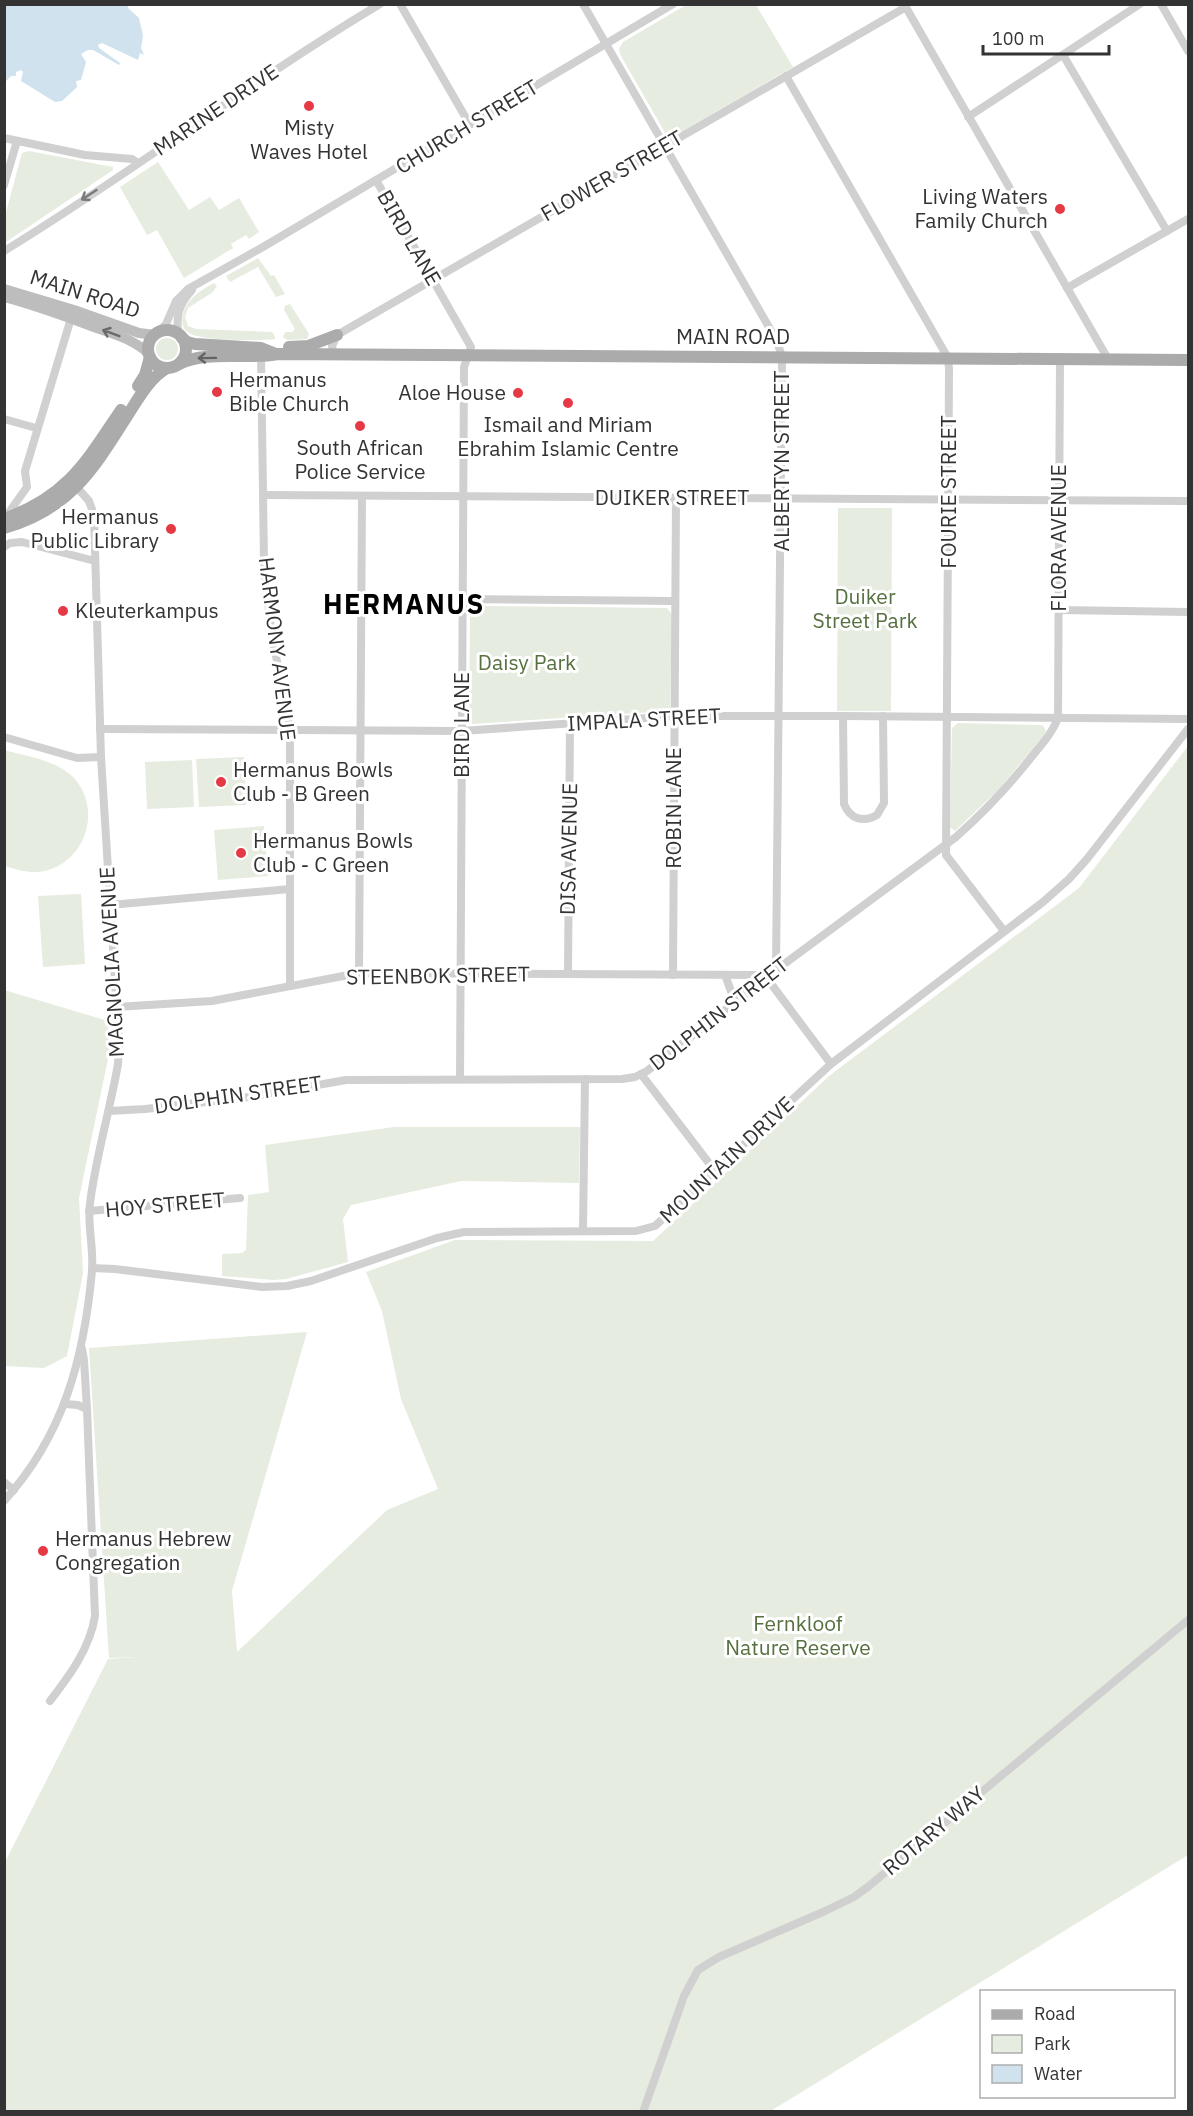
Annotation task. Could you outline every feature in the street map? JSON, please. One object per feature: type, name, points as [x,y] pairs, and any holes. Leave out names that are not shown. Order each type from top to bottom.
[{"type":"main road","name":"MAIN ROAD","points":[[4,289],[73,314],[135,343],[149,355],[155,364],[173,366],[198,358],[261,353]]},
{"type":"main road","name":"MAIN ROAD","points":[[4,297],[139,333],[156,334],[166,331],[187,342],[200,345],[278,354],[1188,360]]},
{"type":"main road","name":"MAIN ROAD","points":[[149,355],[149,343],[156,334]]},
{"type":"main road","points":[[261,353],[308,346],[337,335]]},
{"type":"main road","points":[[4,528],[41,514],[97,462],[151,380],[173,366],[185,351],[180,337]]},
{"type":"main road","points":[[4,519],[39,504],[74,484],[83,466],[145,375],[149,355]]},
{"type":"street","name":"MARINE DRIVE","points":[[4,138],[93,156],[132,159],[138,163],[294,58],[380,4]]},
{"type":"street","points":[[400,4],[470,125]]},
{"type":"street","name":"ALBERTYN STREET","points":[[583,4],[777,341],[783,357],[776,970]]},
{"type":"street","name":"CHURCH STREET","points":[[156,334],[166,324],[180,296],[188,289],[673,4]]},
{"type":"street","points":[[968,117],[1140,4]]},
{"type":"street","points":[[1161,4],[1188,51]]},
{"type":"street","points":[[905,6],[1108,359]]},
{"type":"street","name":"FLOWER STREET","points":[[337,335],[905,6]]},
{"type":"street","points":[[1063,56],[1167,231]]},
{"type":"street","name":"FOURIE STREET","points":[[786,76],[948,358],[946,855],[1004,931]]},
{"type":"street","points":[[4,185],[17,141]]},
{"type":"street","points":[[4,251],[138,163]]},
{"type":"street","name":"BIRD LANE","points":[[376,180],[471,347],[464,367],[460,1079]]},
{"type":"street","points":[[1067,288],[1188,219]]},
{"type":"street","name":"CHURCH STREET","points":[[180,337],[177,320],[179,308],[198,285]]},
{"type":"street","points":[[4,519],[27,487],[25,471],[36,428],[73,314]]},
{"type":"street","points":[[334,355],[333,343],[337,335]]},
{"type":"street","name":"HARMONY AVENUE","points":[[261,353],[264,562],[269,616],[290,729],[290,986]]},
{"type":"street","name":"FLORA AVENUE","points":[[1058,718],[1060,359]]},
{"type":"street","points":[[4,419],[36,428]]},
{"type":"street","name":"MAGNOLIA AVENUE","points":[[4,1501],[40,1454],[65,1404],[81,1347],[93,1268],[89,1211],[118,1064],[117,1006],[100,757],[93,511],[86,497],[74,484]]},
{"type":"street","name":"DUIKER STREET","points":[[263,495],[1188,501]]},
{"type":"street","points":[[359,974],[362,496]]},
{"type":"street","name":"ROBIN LANE","points":[[673,975],[676,498]]},
{"type":"street","points":[[4,547],[14,542],[22,542],[95,561]]},
{"type":"street","points":[[462,599],[675,601]]},
{"type":"street","points":[[1059,610],[1188,612]]},
{"type":"street","name":"IMPALA STREET","points":[[100,729],[462,731],[675,716],[1188,719]]},
{"type":"street","points":[[843,716],[844,804],[851,815],[864,819],[877,815],[884,803],[883,716]]},
{"type":"street","name":"DOLPHIN STREET","points":[[109,1111],[249,1097],[346,1080],[622,1079],[641,1074],[946,844],[981,815],[1053,730],[1058,718]]},
{"type":"street","name":"DISA AVENUE","points":[[568,974],[570,723]]},
{"type":"street","name":"MOUNTAIN DRIVE","points":[[93,1268],[280,1287],[311,1281],[454,1233],[488,1230],[636,1231],[649,1228],[663,1220],[831,1064],[1069,879],[1188,729]]},
{"type":"street","points":[[4,737],[77,758],[100,757]]},
{"type":"street","points":[[110,905],[290,889]]},
{"type":"street","name":"STEENBOK STREET","points":[[117,1006],[212,1001],[359,974],[761,975],[765,979]]},
{"type":"street","points":[[725,975],[735,1002]]},
{"type":"street","points":[[765,979],[772,985],[831,1064]]},
{"type":"street","points":[[641,1074],[716,1171]]},
{"type":"street","points":[[584,1231],[585,1079]]},
{"type":"street","name":"HOY STREET","points":[[89,1211],[240,1198]]},
{"type":"street","points":[[50,1701],[70,1675],[87,1645],[95,1616],[87,1409],[81,1347]]},
{"type":"street","points":[[65,1404],[87,1409]]},
{"type":"street","points":[[4,1482],[14,1490]]},
{"type":"street","name":"ROTARY WAY","points":[[643,2112],[684,1996],[698,1970],[719,1957],[854,1897],[1188,1620]]},
{"type":"green space","points":[[686,5],[756,5],[793,67],[672,137],[667,136],[619,49],[623,42]]},
{"type":"green space","points":[[29,151],[113,167],[113,170],[6,242],[5,216],[22,153]]},
{"type":"green space","points":[[158,162],[189,210],[210,197],[219,210],[239,198],[259,232],[249,239],[246,235],[231,244],[233,248],[184,278],[157,230],[147,235],[120,187]]},
{"type":"green space","points":[[258,258],[271,276],[274,275],[285,294],[276,297],[258,267],[230,282],[226,276]]},
{"type":"green space","points":[[214,283],[217,286],[213,292],[188,308],[185,317],[188,326],[196,329],[272,332],[275,339],[205,338],[186,331],[182,321],[185,308],[197,294]]},
{"type":"green space","points":[[290,304],[309,334],[307,339],[287,340],[283,337],[285,332],[292,332],[295,329],[284,310],[285,306]]},
{"type":"green space","points":[[167,338],[175,341],[178,349],[175,357],[167,360],[159,357],[156,349],[159,341]]},
{"type":"green space","name":"Duiker Street Park","points":[[838,508],[892,508],[891,711],[837,711]]},
{"type":"green space","name":"Daisy Park","points":[[474,606],[667,608],[672,615],[670,709],[668,711],[472,724],[469,721],[470,612]]},
{"type":"green space","points":[[958,723],[1042,725],[1046,730],[999,789],[955,831],[950,827],[952,728]]},
{"type":"green space","name":"Fernkloof Nature Reserve","points":[[1188,746],[1188,1855],[769,2112],[5,2111],[4,1864],[108,1659],[136,1657],[109,1658],[89,1348],[307,1332],[232,1591],[237,1652],[387,1510],[438,1489],[401,1399],[382,1311],[366,1272],[455,1240],[653,1241],[829,1076],[1079,888]]},
{"type":"green space","points":[[4,750],[40,759],[65,771],[72,776],[81,789],[87,803],[86,831],[80,845],[59,865],[45,871],[35,872],[5,866]]},
{"type":"green space","name":"Hermanus Bowls Club - B Green","points":[[244,757],[246,805],[199,807],[196,759]]},
{"type":"green space","points":[[192,760],[194,807],[147,809],[145,762]]},
{"type":"green space","name":"Hermanus Bowls Club - C Green","points":[[264,826],[268,876],[218,880],[214,830]]},
{"type":"green space","points":[[81,894],[85,964],[43,967],[38,896]]},
{"type":"green space","points":[[4,990],[108,1021],[109,1054],[79,1198],[83,1273],[67,1356],[44,1368],[5,1366]]},
{"type":"green space","points":[[394,1127],[580,1127],[579,1183],[461,1181],[351,1205],[343,1219],[348,1262],[286,1279],[222,1276],[222,1254],[242,1253],[246,1250],[248,1195],[269,1192],[265,1145]]},
{"type":"water","points":[[4,5],[128,5],[128,8],[139,18],[143,36],[141,48],[144,55],[140,53],[138,60],[102,43],[98,45],[120,63],[119,65],[93,50],[88,50],[81,54],[86,62],[81,80],[76,81],[77,87],[62,101],[55,102],[21,81],[23,72],[21,70],[5,82]]},
{"type":"place","name":"Misty Waves Hotel","points":[[309,106]]},
{"type":"place","name":"Living Waters Family Church","points":[[1060,209]]},
{"type":"place","name":"Hermanus Bible Church","points":[[217,392]]},
{"type":"place","name":"Aloe House","points":[[518,393]]},
{"type":"place","name":"Ismail and Miriam Ebrahim Islamic Centre","points":[[568,403]]},
{"type":"place","name":"South African Police Service","points":[[360,426]]},
{"type":"place","name":"Hermanus Public Library","points":[[171,529]]},
{"type":"place","name":"Kleuterkampus","points":[[63,611]]},
{"type":"place","name":"Hermanus Bowls Club - B Green","points":[[221,782]]},
{"type":"place","name":"Hermanus Bowls Club - C Green","points":[[241,853]]},
{"type":"place","name":"Hermanus Hebrew Congregation","points":[[43,1551]]},
{"type":"district","name":"HERMANUS","points":[[404,605]]}]
